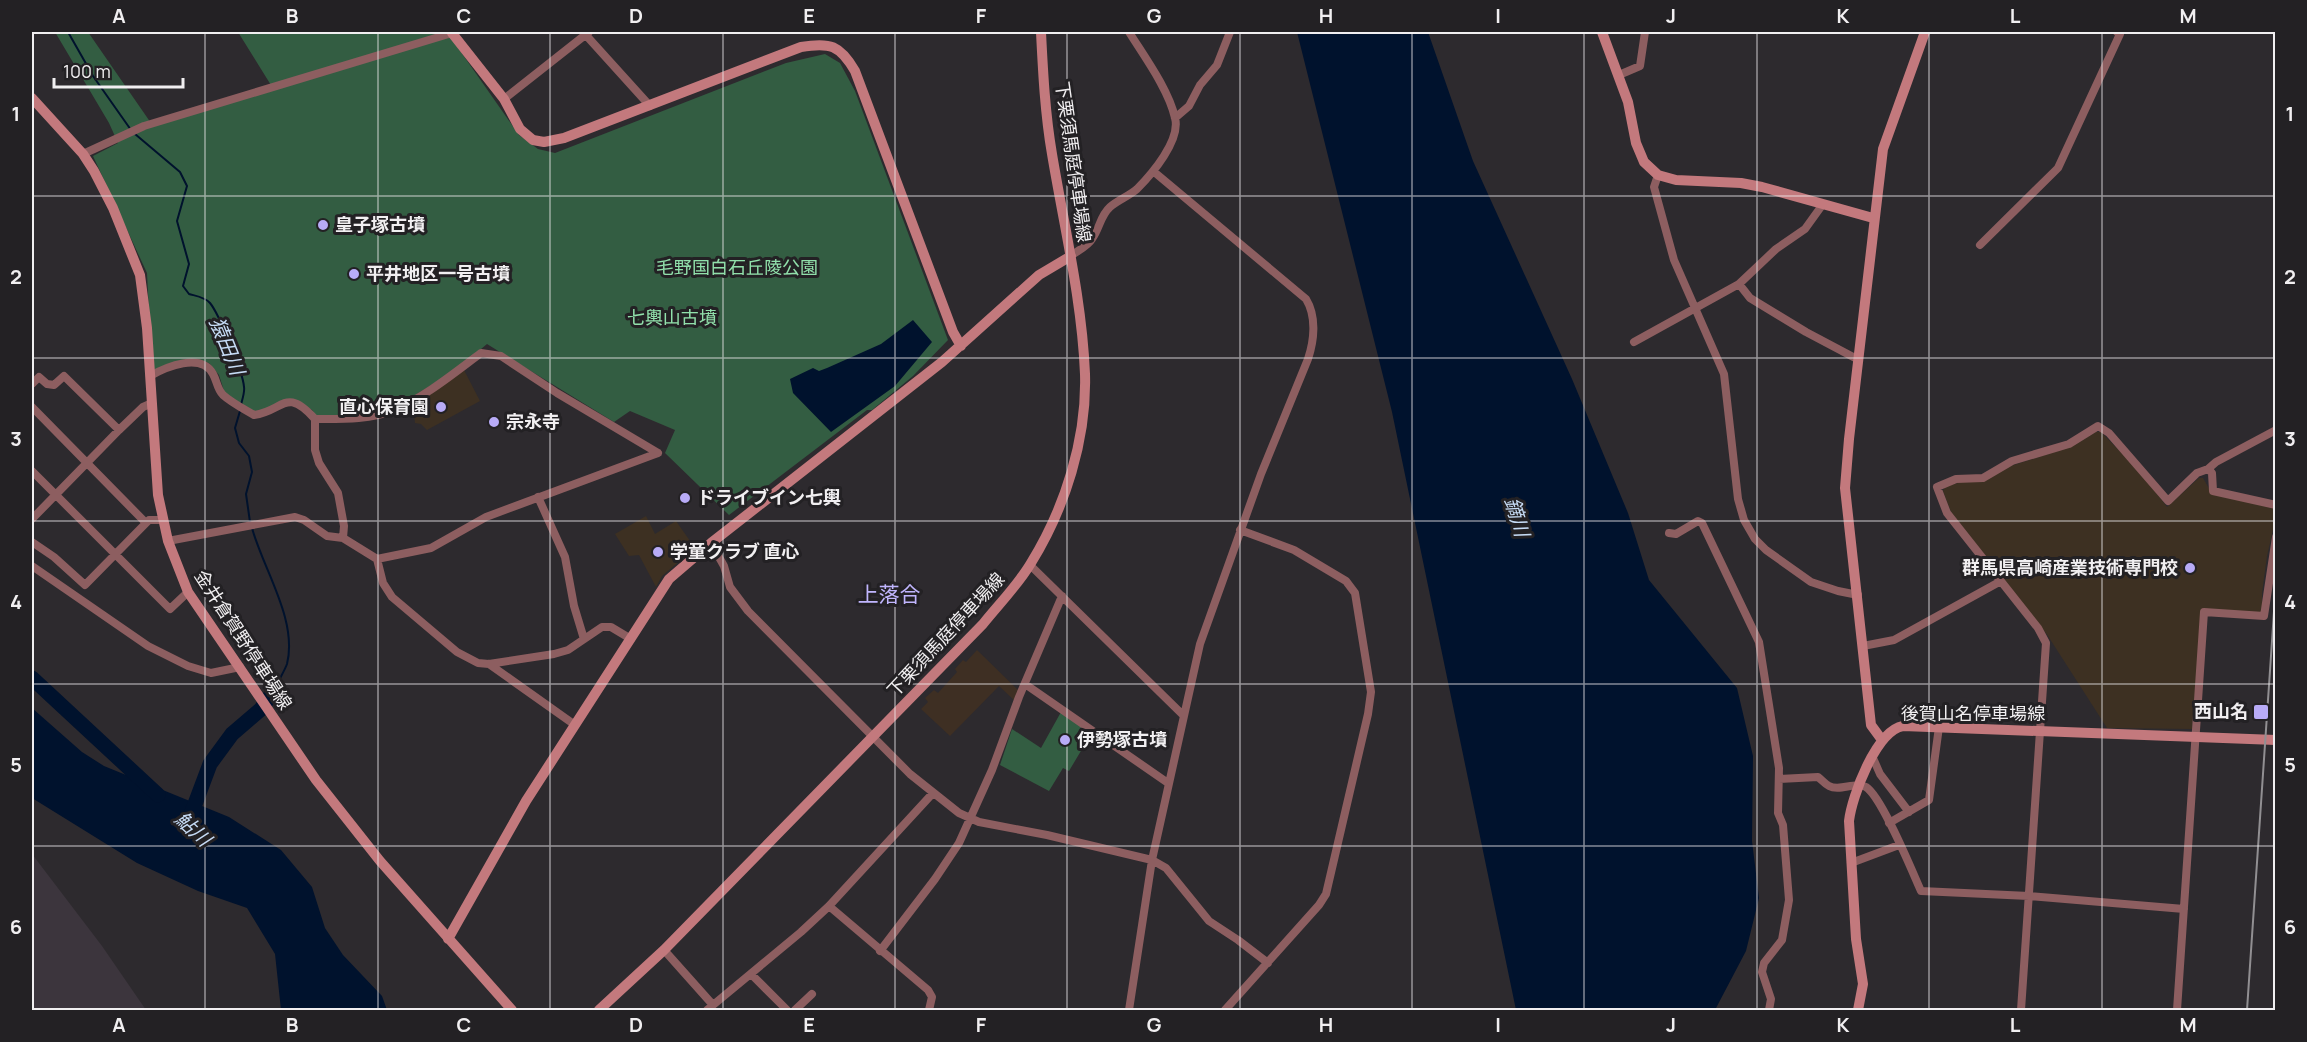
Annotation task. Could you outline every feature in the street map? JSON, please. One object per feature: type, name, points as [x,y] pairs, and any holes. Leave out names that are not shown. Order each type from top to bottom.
[{"type":"main road","points":[[451,32],[504,99],[520,129],[533,140],[544,142],[564,138],[801,47],[819,44],[836,47],[847,56],[855,71],[953,332],[961,346]]},
{"type":"main road","name":"下栗須馬庭停車場線","points":[[599,1011],[664,950],[983,624],[1030,565],[1062,500],[1075,459],[1082,420],[1085,374],[1071,256],[1052,152],[1041,32]]},
{"type":"main road","points":[[1602,32],[1628,102],[1636,143],[1644,162],[1658,175],[1676,180],[1741,183],[1762,187],[1873,218]]},
{"type":"main road","points":[[1882,740],[1871,725],[1845,488],[1857,358],[1883,150],[1923,32]]},
{"type":"main road","name":"金井倉賀野停車場線","points":[[32,98],[83,154],[113,208],[140,275],[144,293],[158,495],[168,541],[188,592],[316,780],[380,861],[512,1011]]},
{"type":"main road","points":[[448,939],[525,801],[669,579],[711,543],[961,346],[1039,275],[1071,256]]},
{"type":"main road","name":"後賀山名停車場線","points":[[1858,1011],[1863,984],[1856,939],[1849,821],[1851,806],[1882,740],[1896,727],[2039,730],[2276,740]]},
{"type":"street","points":[[83,154],[140,127],[451,32]]},
{"type":"street","points":[[1071,256],[1091,241],[1103,213],[1135,190],[1153,171],[1172,141],[1176,118],[1156,75],[1130,32]]},
{"type":"street","points":[[1176,118],[1189,106],[1200,85],[1217,65],[1230,32]]},
{"type":"street","points":[[1619,75],[1640,66],[1645,32]]},
{"type":"street","points":[[1980,245],[2058,168],[2120,34],[2117,32]]},
{"type":"street","points":[[504,99],[586,33],[650,106]]},
{"type":"street","points":[[1129,1011],[1152,860],[1200,644],[1240,530],[1314,340],[1311,308],[1306,299],[1153,171]]},
{"type":"street","points":[[1658,175],[1654,187],[1674,260],[1724,374],[1738,499],[1744,520],[1755,539],[1766,550],[1811,582],[1858,595]]},
{"type":"street","points":[[1634,342],[1739,284],[1776,249],[1805,229],[1824,204]]},
{"type":"street","points":[[1739,284],[1750,298],[1806,332],[1857,358]]},
{"type":"street","points":[[150,376],[175,364],[197,364],[207,367],[214,375],[217,388],[223,395],[254,415],[289,402],[298,404],[315,419],[364,417],[393,410],[420,396],[481,353],[501,356],[557,393],[658,453],[486,517],[431,548],[377,559]]},
{"type":"street","points":[[32,384],[39,377],[47,384],[54,385],[64,376],[119,430]]},
{"type":"street","points":[[32,519],[119,430],[143,407],[152,403]]},
{"type":"street","points":[[32,407],[146,523]]},
{"type":"street","points":[[315,419],[315,450],[319,463],[338,493],[344,538]]},
{"type":"street","points":[[2021,1011],[2046,643],[2038,628],[1947,513],[1937,487],[1956,479],[1983,478],[2012,461],[2069,444],[2098,426],[2109,433],[2168,501],[2197,473],[2276,430]]},
{"type":"street","points":[[2208,469],[2212,473],[2213,491],[2276,505]]},
{"type":"street","points":[[32,471],[170,609],[188,592]]},
{"type":"street","points":[[538,498],[565,557],[574,606],[584,639]]},
{"type":"street","points":[[168,541],[295,517],[304,520],[327,536],[344,538],[377,559],[383,583],[392,597],[457,652],[478,663],[489,664],[568,650],[602,627],[611,627],[631,639]]},
{"type":"street","points":[[32,542],[54,557],[85,585],[149,520],[163,520]]},
{"type":"street","points":[[1669,533],[1676,534],[1698,521],[1702,523],[1759,642],[1779,779],[1779,813],[1783,825],[1789,900],[1782,940],[1764,963],[1762,972],[1762,980],[1771,999],[1769,1011]]},
{"type":"street","points":[[1225,1011],[1319,905],[1326,894],[1371,693],[1355,593],[1351,587],[1346,581],[1294,550],[1240,530]]},
{"type":"street","points":[[2177,1011],[2204,612],[2264,616],[2276,537]]},
{"type":"street","points":[[711,543],[724,566],[730,587],[748,611],[871,737],[933,793],[970,819],[1152,860],[1166,868],[1209,921],[1268,963]]},
{"type":"street","points":[[1030,565],[1183,715]]},
{"type":"street","points":[[32,566],[148,646],[188,666],[211,673],[240,668]]},
{"type":"street","points":[[1863,646],[1894,640],[2001,581]]},
{"type":"street","points":[[880,951],[957,848],[992,771],[1062,596]]},
{"type":"street","points":[[489,664],[575,725]]},
{"type":"street","points":[[1025,684],[1168,783]]},
{"type":"street","points":[[1889,823],[1929,800],[1939,727]]},
{"type":"street","points":[[1873,758],[1880,774],[1909,812]]},
{"type":"street","points":[[1779,779],[1818,777],[1829,786],[1836,788],[1859,785],[1867,788],[1879,802],[1921,891],[2029,896],[2184,909]]},
{"type":"street","points":[[664,950],[710,1008],[829,906],[933,793]]},
{"type":"street","points":[[1851,862],[1899,845]]},
{"type":"street","points":[[829,906],[931,993],[929,1011]]},
{"type":"street","points":[[751,974],[788,1011]]},
{"type":"street","points":[[795,1011],[812,994]]},
{"type":"shaded area","points":[[464,370],[480,401],[427,430],[421,424],[415,423],[414,413],[422,404],[419,398]]},
{"type":"shaded area","points":[[2096,432],[2101,432],[2143,475],[2167,507],[2199,478],[2203,478],[2211,492],[2275,509],[2275,521],[2262,593],[2262,611],[2260,613],[2202,609],[2192,729],[2107,728],[2048,636],[1951,512],[1943,491],[1945,487],[2073,446]]},
{"type":"shaded area","name":"学童クラブ 直心","points":[[646,516],[655,534],[676,521],[695,548],[662,576],[656,587],[639,555],[629,556],[615,534]]},
{"type":"shaded area","points":[[977,650],[1019,691],[1015,701],[999,686],[950,736],[921,709],[928,702],[925,698],[934,690],[938,693],[957,672],[955,669],[963,660],[966,662]]},
{"type":"shaded area","points":[[32,854],[102,946],[146,1010],[32,1010]]},
{"type":"green space","name":"毛野国白石丘陵公園","points":[[55,32],[88,32],[153,126],[274,90],[238,32],[447,32],[519,135],[538,149],[555,153],[786,63],[825,54],[840,63],[855,91],[948,340],[913,376],[872,410],[867,410],[729,515],[665,453],[675,430],[630,411],[614,422],[487,344],[456,370],[392,409],[363,415],[317,417],[312,410],[298,402],[255,413],[225,394],[219,375],[209,363],[185,360],[152,373],[147,273],[93,156],[118,143],[109,123]]},
{"type":"green space","points":[[1061,712],[1091,734],[1069,771],[1063,768],[1049,791],[1000,765],[1012,729],[1041,748]]},
{"type":"water","name":"鏑川","points":[[1297,32],[1428,32],[1473,161],[1572,379],[1628,513],[1649,580],[1737,688],[1753,756],[1752,841],[1759,898],[1746,951],[1715,1010],[1516,1010],[1392,412]]},
{"type":"water","points":[[913,320],[932,342],[895,386],[831,432],[793,393],[790,379],[813,368],[819,371],[827,368],[881,344]]},
{"type":"water","points":[[32,708],[82,752],[104,766],[229,817],[281,850],[312,887],[325,928],[343,955],[382,996],[387,1010],[281,1010],[275,954],[247,908],[198,891],[137,863],[32,798]]},
{"type":"waterway","name":"猿田川","points":[[68,32],[93,76],[131,130]]},
{"type":"waterway","name":"猿田川","points":[[135,134],[180,172],[187,186],[177,221],[189,264],[183,286],[189,294],[208,301],[219,319],[243,380],[244,391],[241,405]]},
{"type":"waterway","name":"猿田川","points":[[240,411],[235,428],[239,443],[249,456],[252,472],[246,494],[250,522]]},
{"type":"waterway","name":"猿田川","points":[[252,528],[278,595],[288,630],[287,664],[275,689]]},
{"type":"waterway","name":"鮎川","points":[[32,678],[158,795]]},
{"type":"waterway","name":"猿田川","points":[[186,821],[192,812],[210,764],[232,734],[261,709],[275,689]]},
{"type":"railway","points":[[2247,1010],[2276,582]]},
{"type":"place","name":"皇子塚古墳","points":[[323,225]]},
{"type":"place","name":"平井地区一号古墳","points":[[354,274]]},
{"type":"place","name":"直心保育園","points":[[441,407]]},
{"type":"place","name":"宗永寺","points":[[494,422]]},
{"type":"place","name":"ドライブイン七輿","points":[[685,498]]},
{"type":"place","name":"学童クラブ 直心","points":[[658,552]]},
{"type":"place","name":"群馬県高崎産業技術専門校","points":[[2190,568]]},
{"type":"place","name":"西山名","points":[[2261,712]]},
{"type":"place","name":"伊勢塚古墳","points":[[1065,740]]},
{"type":"district","name":"上落合","points":[[889,595]]},
{"type":"park label","name":"七輿山古墳","points":[[672,318]]}]
